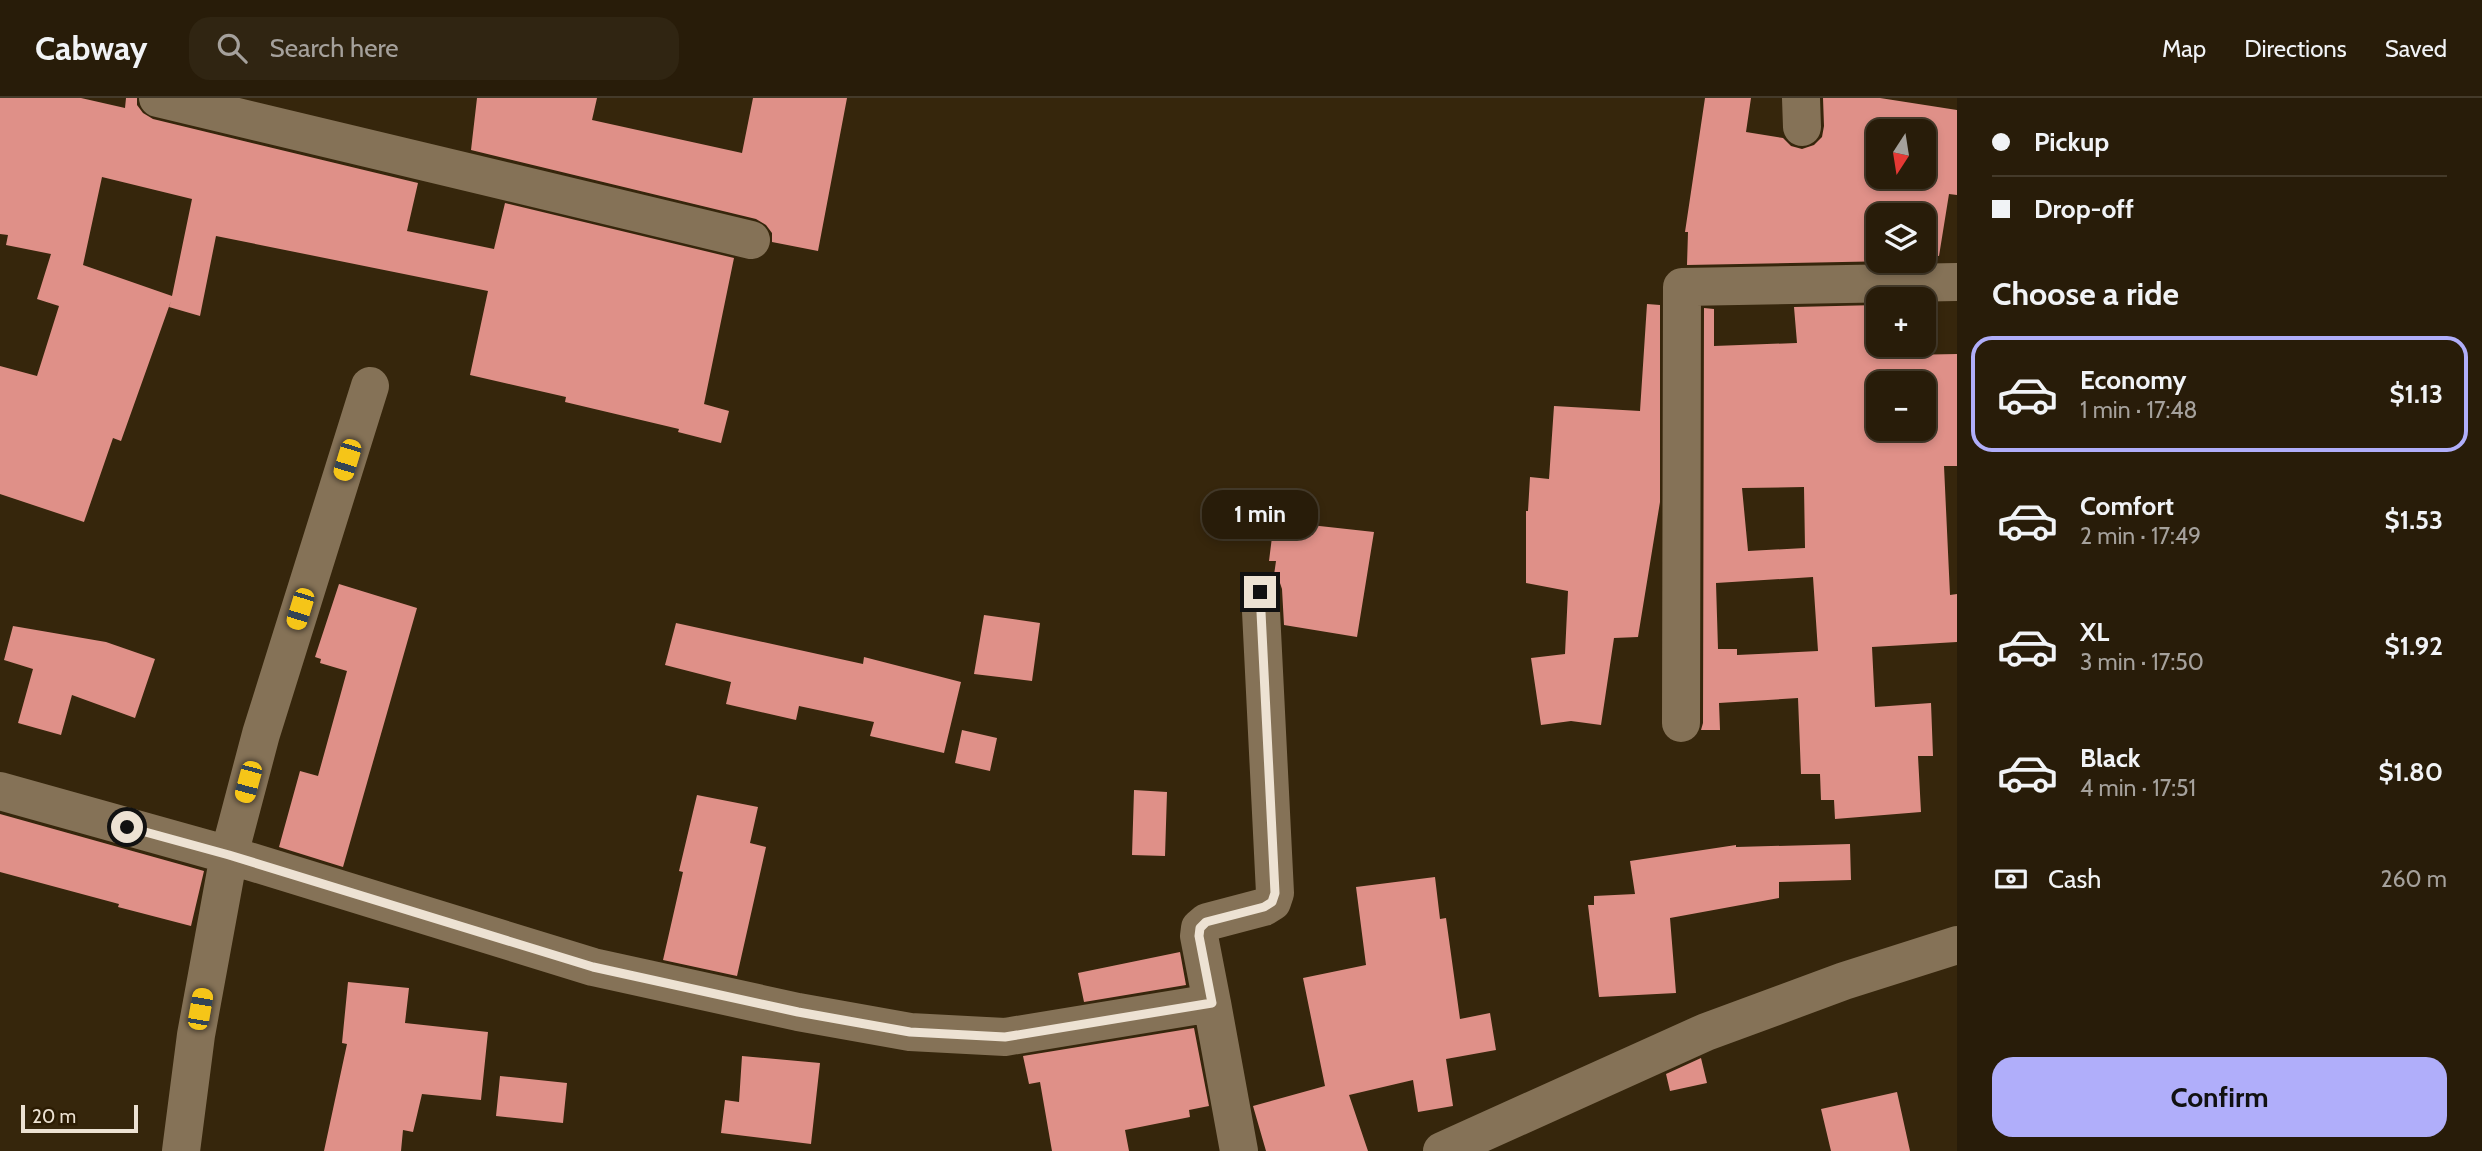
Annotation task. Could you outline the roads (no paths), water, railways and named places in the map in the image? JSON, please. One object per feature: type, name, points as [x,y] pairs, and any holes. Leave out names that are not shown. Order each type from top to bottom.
[{"type":"street","points":[[158,98],[751,240]]},
{"type":"street","points":[[1681,723],[1682,287],[1957,282]]},
{"type":"street","points":[[181,1151],[196,1035],[229,855],[261,734],[370,386]]},
{"type":"street","points":[[1239,1151],[1199,936],[1200,928],[1206,922],[1264,907],[1272,902],[1275,893],[1260,592]]},
{"type":"street","points":[[0,792],[229,855],[593,967],[798,1012],[910,1032],[1005,1037],[1212,1003]]},
{"type":"street","points":[[1442,1151],[1706,1032],[1844,981],[1957,945]]}]
